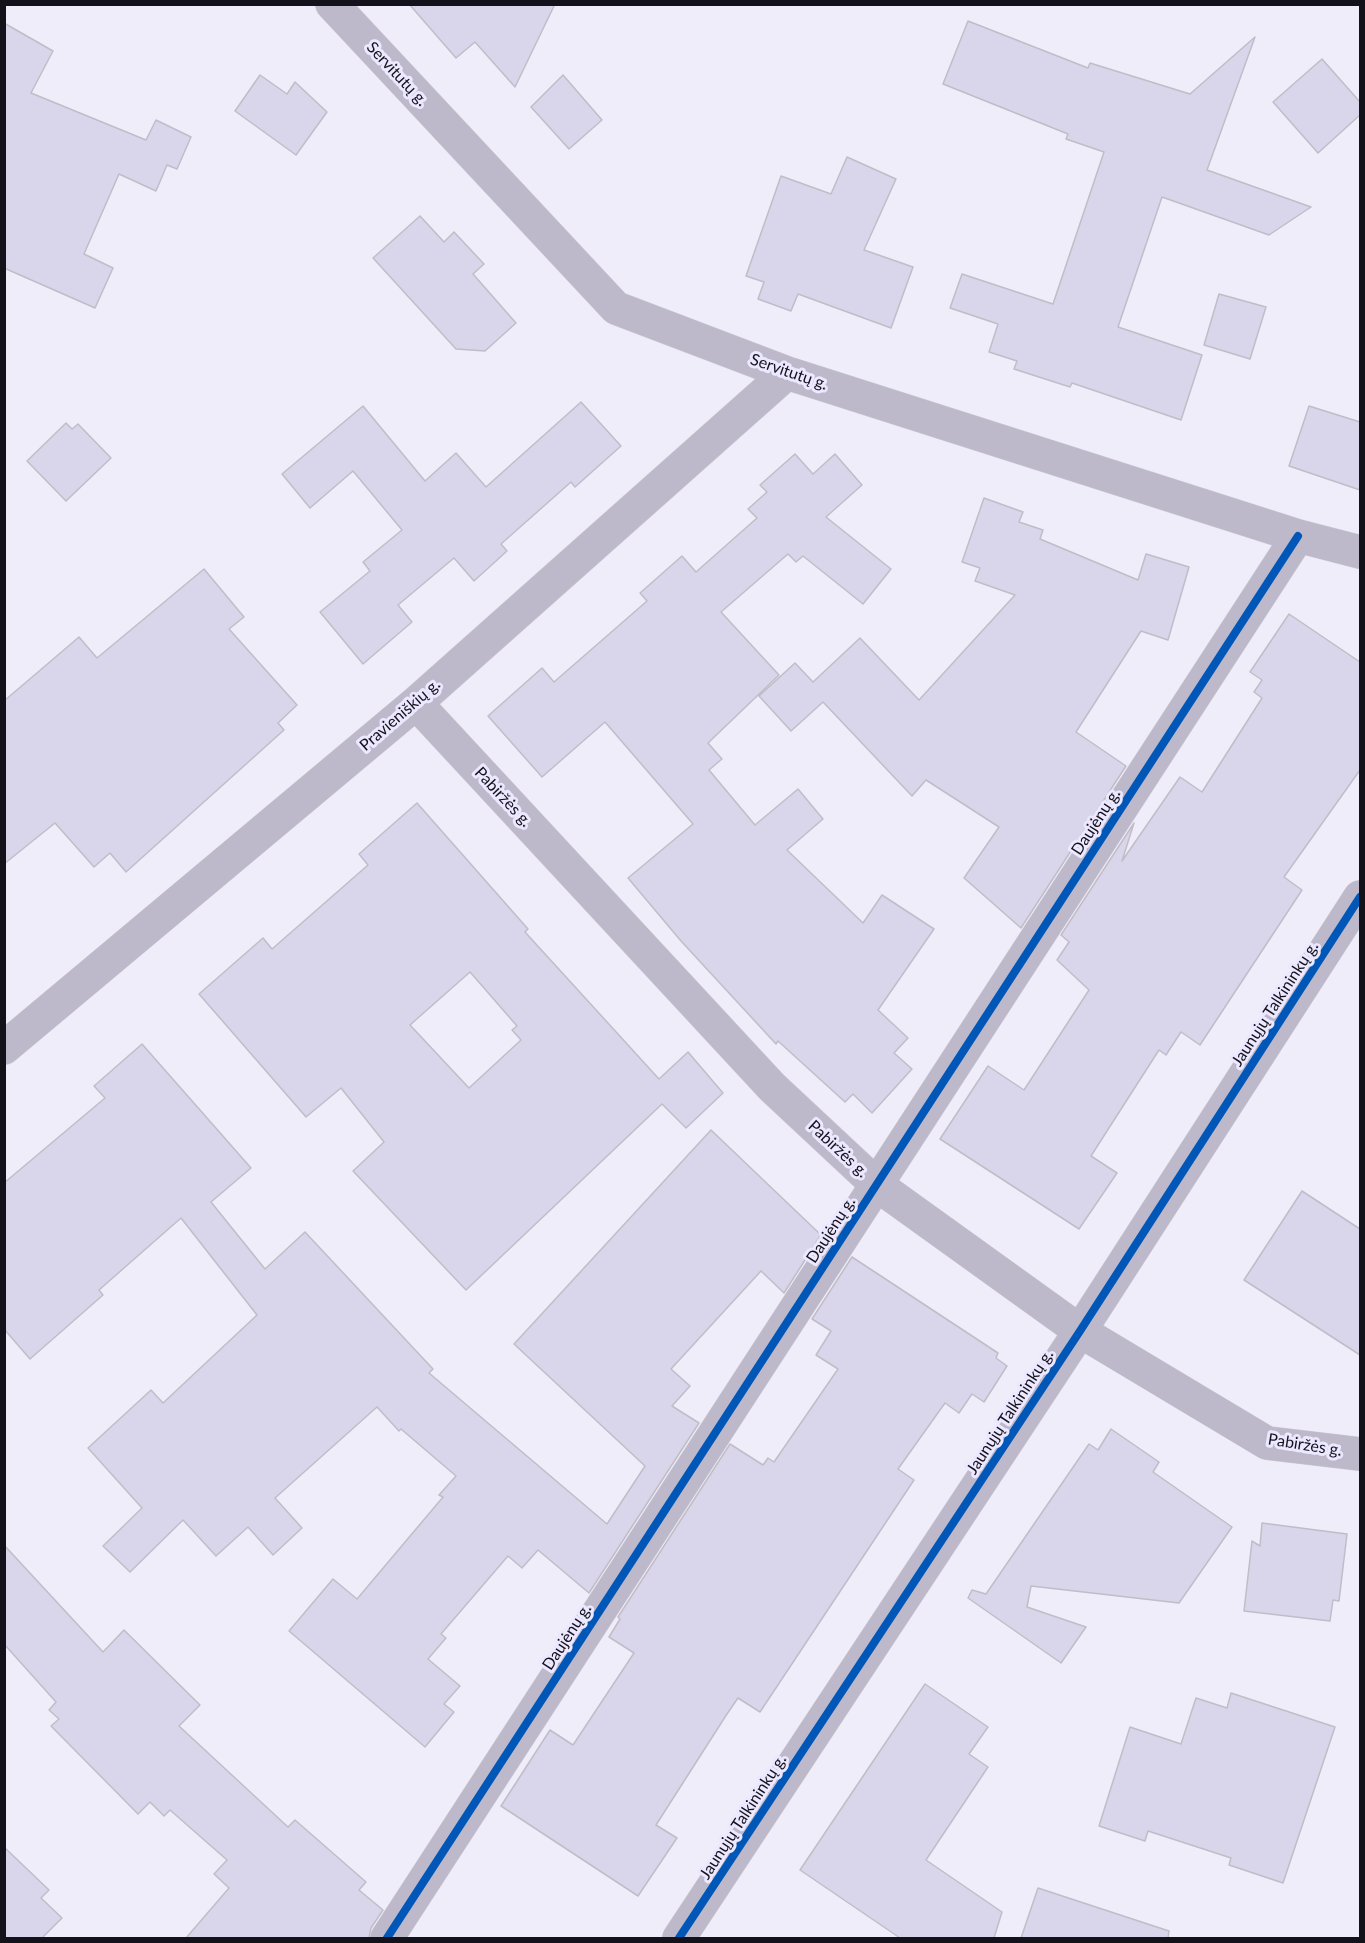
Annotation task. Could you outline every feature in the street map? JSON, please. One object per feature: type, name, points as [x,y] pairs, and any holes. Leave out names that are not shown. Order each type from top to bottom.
[{"type":"street","name":"Servitutų g.","points":[[332,4],[616,308],[788,373],[1298,536],[1360,552]]},
{"type":"street","name":"Pravieniškių g.","points":[[7,1042],[416,703],[788,373]]},
{"type":"street","name":"Daujėnų g.","points":[[387,1938],[1298,536]]},
{"type":"street","name":"Pabiržės g.","points":[[416,703],[772,1088],[877,1185],[1080,1331],[1267,1443],[1360,1454]]},
{"type":"street","name":"Jaunųjų Talkininkų g.","points":[[678,1938],[1080,1331],[1360,897]]},
{"type":"building","points":[[409,4],[555,4],[515,87],[475,42],[456,58]]},
{"type":"building","points":[[968,21],[1088,68],[1090,63],[1190,94],[1255,37],[1207,170],[1311,207],[1269,235],[1162,197],[1118,327],[1202,355],[1181,420],[1072,383],[1070,387],[1014,369],[1017,361],[989,352],[998,324],[950,308],[962,274],[1053,304],[1104,152],[1066,139],[1068,134],[943,84]]},
{"type":"building","points":[[4,23],[53,51],[31,93],[146,140],[156,120],[191,137],[177,169],[167,165],[156,191],[119,174],[84,254],[113,268],[95,308],[4,268]]},
{"type":"building","points":[[1322,59],[1360,102],[1360,115],[1318,153],[1273,102]]},
{"type":"building","points":[[260,75],[287,94],[295,82],[327,112],[296,155],[235,111]]},
{"type":"building","points":[[563,75],[602,120],[569,149],[531,107]]},
{"type":"building","points":[[847,157],[896,179],[864,250],[913,267],[891,328],[798,294],[791,311],[758,299],[764,282],[746,276],[781,176],[831,194]]},
{"type":"building","points":[[420,216],[444,242],[454,232],[484,264],[473,274],[516,323],[485,351],[456,349],[373,258]]},
{"type":"building","points":[[1219,294],[1266,307],[1250,359],[1204,345]]},
{"type":"building","points":[[581,402],[621,446],[575,487],[571,482],[501,544],[507,551],[474,581],[454,558],[398,605],[412,622],[363,664],[320,612],[370,571],[363,562],[402,530],[353,471],[310,508],[282,474],[363,406],[425,481],[456,453],[486,487]]},
{"type":"building","points":[[1309,406],[1360,422],[1360,490],[1289,466]]},
{"type":"building","points":[[66,423],[72,429],[78,424],[111,458],[66,501],[27,461]]},
{"type":"building","points":[[795,454],[813,474],[835,454],[862,485],[826,517],[891,569],[863,604],[803,556],[796,562],[788,554],[721,612],[779,675],[708,743],[722,759],[709,770],[755,825],[798,789],[823,819],[787,850],[863,923],[882,895],[934,929],[878,1010],[908,1038],[894,1053],[912,1069],[872,1113],[853,1094],[845,1102],[778,1041],[776,1044],[681,941],[628,878],[693,824],[605,722],[542,777],[488,716],[542,668],[554,682],[647,601],[640,593],[682,556],[696,572],[757,518],[748,509],[767,492],[760,485]]},
{"type":"building","points":[[984,498],[1023,512],[1019,522],[1043,530],[1040,539],[1138,580],[1146,554],[1189,567],[1168,640],[1141,631],[1076,732],[1126,766],[1021,928],[964,878],[999,827],[926,780],[912,796],[823,702],[791,731],[759,696],[795,663],[813,682],[860,638],[919,700],[1015,595],[975,581],[980,568],[962,562]]},
{"type":"building","points":[[204,569],[244,617],[229,629],[297,705],[278,723],[284,730],[126,872],[110,853],[94,867],[55,823],[4,864],[4,701],[79,637],[97,658]]},
{"type":"building","points":[[1289,614],[1360,662],[1360,770],[1284,877],[1302,890],[1200,1045],[1181,1032],[1166,1055],[1159,1050],[1091,1156],[1117,1173],[1079,1229],[940,1139],[988,1066],[1024,1090],[1089,990],[1057,960],[1069,942],[1061,935],[1134,823],[1122,861],[1180,777],[1202,792],[1262,698],[1254,692],[1262,680],[1250,672]]},
{"type":"building","points":[[417,803],[528,929],[525,932],[659,1079],[688,1052],[723,1093],[686,1128],[662,1104],[466,1290],[353,1171],[384,1142],[341,1088],[306,1117],[199,994],[263,938],[272,949],[368,865],[359,854]],"holes":[[[470,972],[517,1026],[512,1030],[521,1040],[469,1088],[410,1025]]]},
{"type":"building","points":[[142,1044],[251,1168],[211,1202],[265,1269],[305,1232],[433,1369],[429,1373],[607,1524],[645,1466],[514,1344],[711,1130],[821,1235],[784,1293],[761,1271],[671,1369],[690,1386],[672,1406],[699,1423],[589,1593],[538,1550],[522,1568],[508,1556],[441,1634],[446,1638],[428,1659],[460,1686],[444,1704],[454,1712],[425,1747],[289,1631],[333,1579],[357,1599],[443,1497],[439,1495],[456,1476],[401,1429],[399,1431],[377,1407],[275,1498],[302,1528],[273,1555],[248,1527],[216,1556],[183,1520],[130,1572],[103,1546],[142,1508],[88,1448],[151,1390],[163,1403],[257,1315],[181,1218],[99,1290],[103,1295],[30,1359],[4,1329],[4,1183],[105,1098],[94,1086]]},
{"type":"building","points":[[1302,1191],[1360,1229],[1360,1355],[1244,1280]]},
{"type":"building","points":[[852,1257],[998,1353],[996,1358],[1007,1366],[984,1402],[972,1394],[959,1413],[945,1403],[898,1469],[914,1480],[760,1712],[738,1698],[656,1825],[677,1838],[638,1896],[501,1806],[550,1730],[573,1745],[634,1653],[609,1637],[620,1619],[618,1617],[730,1444],[763,1465],[768,1458],[774,1462],[838,1369],[816,1355],[831,1331],[812,1319]]},
{"type":"building","points":[[1111,1429],[1159,1462],[1153,1472],[1232,1527],[1179,1603],[1031,1586],[1027,1607],[1086,1627],[1061,1663],[968,1598],[972,1590],[986,1594],[1089,1444],[1098,1450]]},
{"type":"building","points":[[1262,1523],[1347,1534],[1339,1601],[1333,1600],[1330,1621],[1244,1611],[1252,1541],[1260,1546]]},
{"type":"building","points":[[4,1545],[103,1652],[124,1630],[200,1705],[179,1726],[288,1827],[295,1820],[366,1882],[359,1890],[383,1910],[371,1928],[369,1938],[186,1938],[229,1888],[214,1874],[227,1860],[170,1810],[164,1816],[150,1802],[138,1814],[51,1726],[59,1719],[49,1710],[56,1702],[4,1644]]},
{"type":"building","points":[[925,1684],[988,1727],[969,1754],[988,1767],[926,1860],[1002,1912],[994,1938],[900,1938],[800,1870]]},
{"type":"building","points":[[1231,1693],[1335,1727],[1283,1883],[1229,1865],[1231,1858],[1148,1831],[1145,1841],[1099,1826],[1130,1727],[1181,1744],[1196,1698],[1227,1708]]},
{"type":"building","points":[[4,1847],[49,1890],[41,1898],[62,1918],[42,1938],[4,1938]]},
{"type":"building","points":[[1038,1888],[1169,1931],[1168,1938],[1021,1938]]},
{"type":"cycle path","points":[[387,1938],[1298,536]]},
{"type":"cycle path","points":[[679,1938],[1080,1331],[1360,897]]}]
